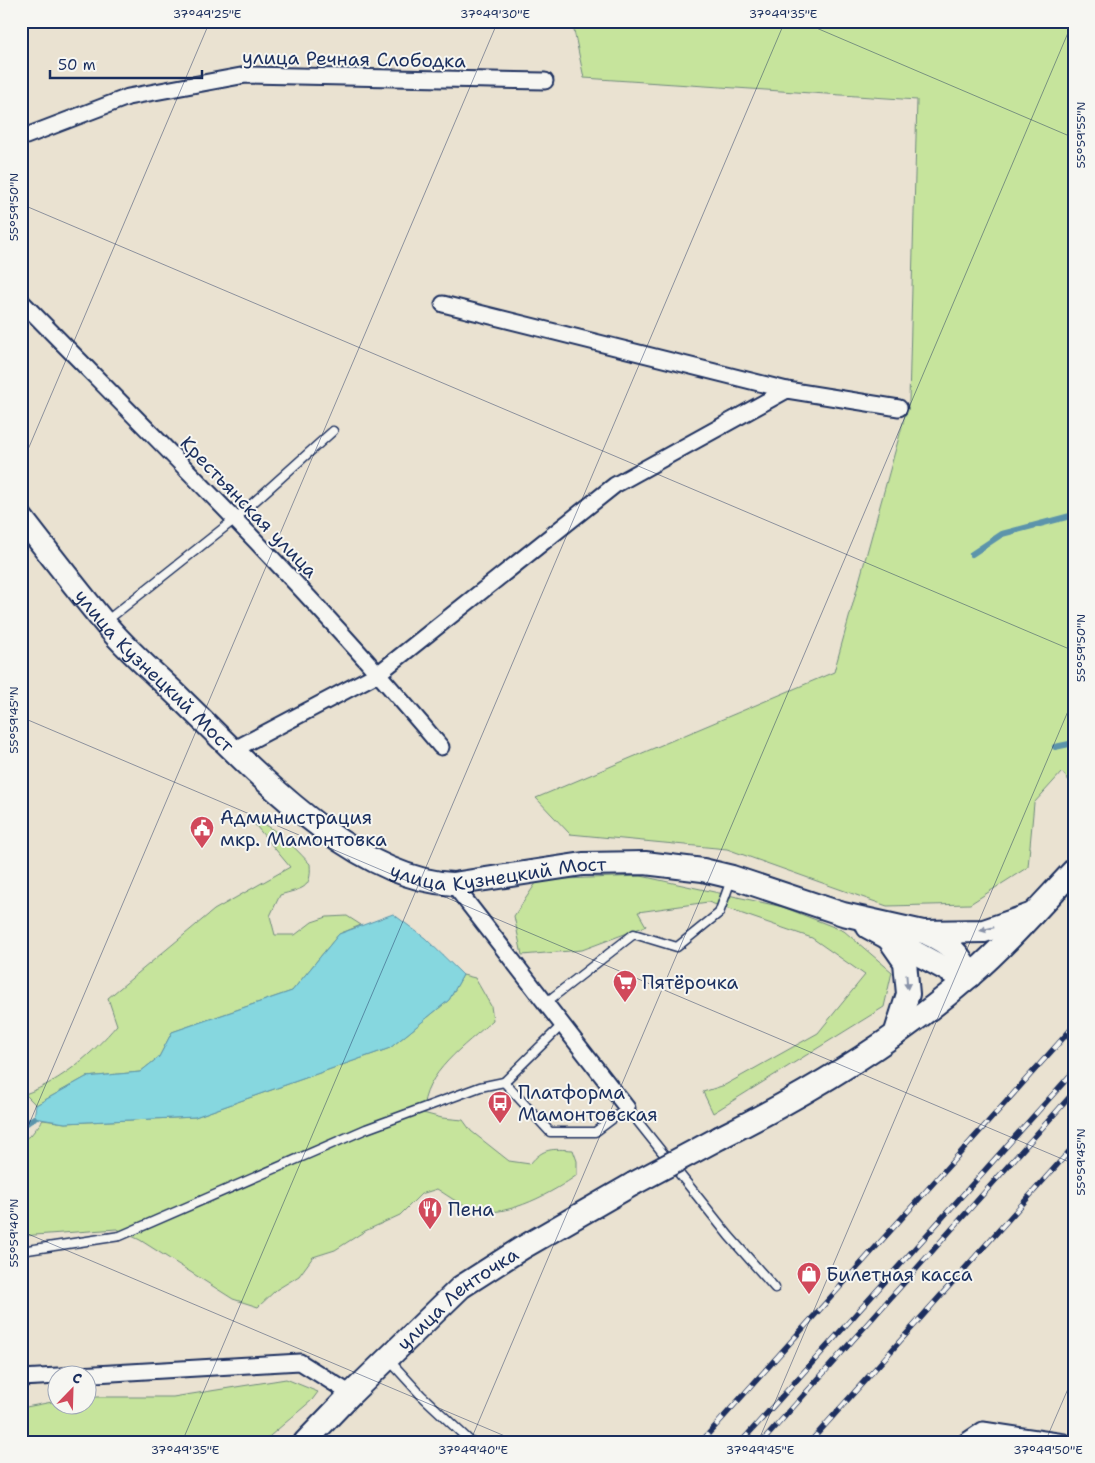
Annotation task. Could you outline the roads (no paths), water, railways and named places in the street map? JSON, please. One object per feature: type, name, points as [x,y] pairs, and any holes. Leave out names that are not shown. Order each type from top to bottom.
[{"type":"street","name":"улица Речная Слободка","points":[[21,138],[128,97],[246,75],[546,81]]},
{"type":"street","name":"Крестьянская улица","points":[[21,301],[234,519],[379,673],[441,746]]},
{"type":"street","points":[[443,304],[787,390],[899,408]]},
{"type":"street","points":[[233,750],[379,673],[615,485],[787,390]]},
{"type":"street","name":"улица Кузнецкий Мост","points":[[21,517],[104,623],[233,750],[306,816],[354,849],[410,877],[432,883],[453,884],[583,864],[618,862],[675,865],[732,877],[843,914]]},
{"type":"street","name":"улица Ленточка","points":[[305,1442],[387,1358],[461,1287],[537,1239],[633,1184],[794,1100],[895,1035],[970,976],[1033,914],[1074,870]]},
{"type":"street","points":[[453,884],[561,1026],[627,1108]]},
{"type":"street","points":[[843,914],[923,932],[957,933],[984,931],[1033,914]]},
{"type":"street","points":[[843,914],[953,973],[970,976]]},
{"type":"street","points":[[923,932],[952,948],[963,959],[970,976]]},
{"type":"street","points":[[889,939],[905,962],[908,994],[895,1035]]},
{"type":"street","points":[[98,1374],[300,1362],[351,1394]]},
{"type":"street","points":[[21,1378],[48,1377]]},
{"type":"street","points":[[966,1442],[983,1430],[1064,1442]]},
{"type":"lane","points":[[104,623],[234,519],[334,431]]},
{"type":"lane","points":[[544,1004],[634,934],[677,948],[719,913],[732,877]]},
{"type":"lane","points":[[21,1252],[120,1236],[366,1129],[480,1087],[504,1082],[561,1026]]},
{"type":"lane","points":[[504,1082],[550,1132],[595,1132],[627,1108],[729,1236],[775,1288]]},
{"type":"lane","points":[[387,1358],[421,1395],[471,1442]]},
{"type":"water","points":[[393,914],[425,938],[463,975],[449,1000],[390,1048],[195,1117],[65,1123],[34,1118],[36,1105],[86,1077],[140,1072],[159,1057],[172,1032],[292,991],[339,934]]},
{"type":"waterway","points":[[972,554],[1002,534],[1074,515]]},
{"type":"waterway","points":[[1055,747],[1074,743]]},
{"type":"waterway","points":[[21,1127],[34,1118]]},
{"type":"railway","points":[[701,1442],[1074,1026]]},
{"type":"railway","points":[[741,1442],[1074,1071]]},
{"type":"railway","points":[[762,1442],[1074,1092]]},
{"type":"railway","points":[[810,1442],[1074,1146]]},
{"type":"place","name":"Администрация мкр. Мамонтовка","points":[[202,849]]},
{"type":"place","name":"Пятёрочка","points":[[625,1003]]},
{"type":"place","name":"Платформа Мамонтовская","points":[[500,1124]]},
{"type":"place","name":"Пена","points":[[430,1230]]},
{"type":"place","name":"Билетная касса","points":[[809,1295]]}]
